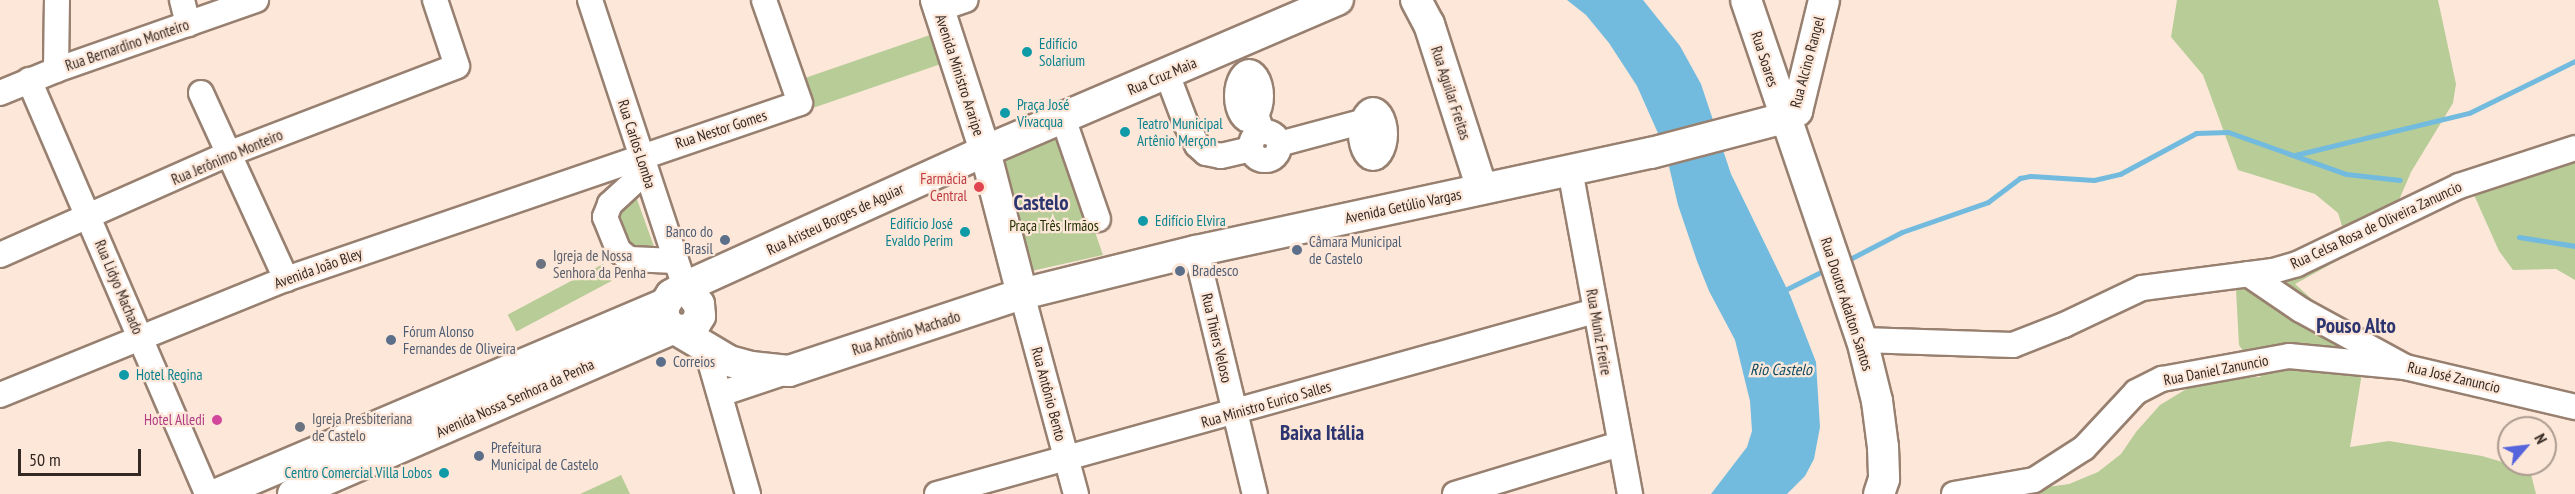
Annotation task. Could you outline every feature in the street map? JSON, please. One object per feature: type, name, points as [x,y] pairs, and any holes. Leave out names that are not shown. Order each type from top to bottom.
[{"type":"main road","name":"Rua Cruz Maia","points":[[985,151],[1338,0]]},
{"type":"main road","name":"Rua Aguilar Freitas","points":[[1416,0],[1429,24],[1482,189]]},
{"type":"main road","name":"Rua Soares","points":[[1746,0],[1784,118]]},
{"type":"main road","name":"Rua Alcino Rangel","points":[[1784,118],[1797,111],[1824,0]]},
{"type":"main road","name":"Avenida Ministro Araripe","points":[[946,3],[985,151]]},
{"type":"main road","name":"Avenida Getúlio Vargas","points":[[1022,294],[1196,251],[1651,153],[1727,135],[1784,118]]},
{"type":"main road","name":"Rua Doutor Adalton Santos","points":[[1784,118],[1862,340],[1876,401],[1883,447],[1884,478],[1879,494]]},
{"type":"main road","points":[[985,151],[1022,294]]},
{"type":"main road","name":"Rua Aristeu Borges de Aguiar","points":[[675,303],[985,151]]},
{"type":"main road","name":"Rua Antônio Machado","points":[[675,303],[707,351],[729,361],[751,367],[789,371],[1022,294]]},
{"type":"main road","name":"Avenida Nossa Senhora da Penha","points":[[217,494],[515,366],[675,303]]},
{"type":"main road","name":"Avenida Nossa Senhora da Penha","points":[[292,494],[527,393],[675,303]]},
{"type":"main road","points":[[515,366],[527,393]]},
{"type":"street","points":[[56,70],[57,0]]},
{"type":"street","points":[[182,0],[188,24]]},
{"type":"street","name":"Rua Bernardino Monteiro","points":[[0,93],[56,70],[256,0]]},
{"type":"street","name":"Rua Jerônimo Monteiro","points":[[0,255],[89,218],[228,154],[457,66],[435,0]]},
{"type":"street","name":"Rua Carlos Lomba","points":[[590,0],[644,164],[675,303]]},
{"type":"street","name":"Rua Nestor Gomes","points":[[644,164],[800,103],[764,0]]},
{"type":"street","points":[[1167,74],[1197,145],[1206,153],[1221,156],[1264,142],[1361,122]]},
{"type":"street","name":"Rua Lidyo Machado","points":[[29,80],[207,494]]},
{"type":"street","points":[[1247,87],[1264,142]]},
{"type":"street","points":[[201,93],[286,279]]},
{"type":"street","points":[[1063,118],[1098,219]]},
{"type":"street","name":"Rua Celsa Rosa de Oliveira Zanuncio","points":[[1862,340],[2013,345],[2064,325],[2142,288],[2273,271],[2297,264],[2459,186],[2575,148]]},
{"type":"street","points":[[644,164],[610,204],[605,217],[618,250],[675,303]]},
{"type":"street","name":"Avenida João Bley","points":[[0,395],[140,336],[286,279],[644,164]]},
{"type":"street","name":"Rua Muniz Freire","points":[[1570,170],[1629,494]]},
{"type":"street","name":"Rua Thiers Veloso","points":[[1196,251],[1255,494]]},
{"type":"street","name":"Rua José Zanuncio","points":[[2248,274],[2301,310],[2405,367],[2575,407]]},
{"type":"street","name":"Rua Antônio Bento","points":[[1022,294],[1076,494]]},
{"type":"street","name":"Rua Ministro Eurico Salles","points":[[937,494],[1066,460],[1595,311]]},
{"type":"street","points":[[707,351],[748,494]]},
{"type":"street","name":"Rua Daniel Zanuncio","points":[[1954,494],[2034,480],[2084,448],[2136,392],[2162,379],[2289,356],[2405,367]]},
{"type":"street","name":"Rua Antônio Machado","points":[[720,394],[789,371]]},
{"type":"street","points":[[1455,494],[1620,444]]},
{"type":"green space","points":[[2177,0],[2438,0],[2456,84],[2453,103],[2411,172],[2384,235],[2295,284],[2366,348],[2350,447],[2389,441],[2482,456],[2497,460],[2497,476],[2532,476],[2536,494],[2000,494],[2069,484],[2098,472],[2121,454],[2136,432],[2160,405],[2188,388],[2222,378],[2261,377],[2239,345],[2235,271],[2307,256],[2344,232],[2338,213],[2315,194],[2238,170],[2203,75],[2171,37]]},
{"type":"green space","points":[[930,35],[940,64],[814,108],[804,78]]},
{"type":"green space","name":"Praça Três Irmãos","points":[[1060,130],[1103,255],[1027,272],[998,156]]},
{"type":"green space","points":[[2575,151],[2575,280],[2556,269],[2513,270],[2499,251],[2474,195],[2514,167]]},
{"type":"green space","points":[[634,191],[656,252],[630,251],[614,210]]},
{"type":"green space","points":[[603,264],[612,281],[517,331],[508,315]]},
{"type":"green space","points":[[621,475],[630,494],[580,494],[615,478]]},
{"type":"water","name":"Rio Castelo","points":[[1567,0],[1643,0],[1680,46],[1701,84],[1731,174],[1790,295],[1816,362],[1820,427],[1814,459],[1805,476],[1787,494],[1711,494],[1747,447],[1752,431],[1750,401],[1735,340],[1709,291],[1697,261],[1678,205],[1665,149],[1637,86],[1609,43],[1586,15]]},
{"type":"waterway","points":[[2295,155],[2469,113],[2575,61]]},
{"type":"waterway","points":[[1846,261],[1902,232],[1988,202],[2020,178],[2030,176],[2094,180],[2120,174],[2196,133],[2228,132],[2346,174],[2400,180]]},
{"type":"waterway","points":[[2519,237],[2575,246]]},
{"type":"waterway","points":[[1783,291],[1819,273]]},
{"type":"place","name":"Edifício Solarium","points":[[1027,52]]},
{"type":"place","name":"Praça José Vivacqua","points":[[1005,113]]},
{"type":"place","name":"Teatro Municipal Artênio Merçon","points":[[1125,132]]},
{"type":"place","name":"Farmácia Central","points":[[979,187]]},
{"type":"place","name":"Edifício Elvira","points":[[1143,221]]},
{"type":"place","name":"Edifício José Evaldo Perim","points":[[965,232]]},
{"type":"place","name":"Banco do Brasil","points":[[725,240]]},
{"type":"place","name":"Câmara Municipal de Castelo","points":[[1297,250]]},
{"type":"place","name":"Igreja de Nossa Senhora da Penha","points":[[541,264]]},
{"type":"place","name":"Bradesco","points":[[1180,271]]},
{"type":"place","name":"Fórum Alonso Fernandes de Oliveira","points":[[391,340]]},
{"type":"place","name":"Correios","points":[[661,362]]},
{"type":"place","name":"Hotel Regina","points":[[124,375]]},
{"type":"place","name":"Hotel Alledi","points":[[217,420]]},
{"type":"place","name":"Igreja Presbiteriana de Castelo","points":[[300,427]]},
{"type":"place","name":"Prefeitura Municipal de Castelo","points":[[479,456]]},
{"type":"place","name":"Centro Comercial Villa Lobos","points":[[444,473]]},
{"type":"district","name":"Castelo","points":[[1041,203]]},
{"type":"district","name":"Pouso Alto","points":[[2356,326]]},
{"type":"district","name":"Baixa Itália","points":[[1322,433]]}]
